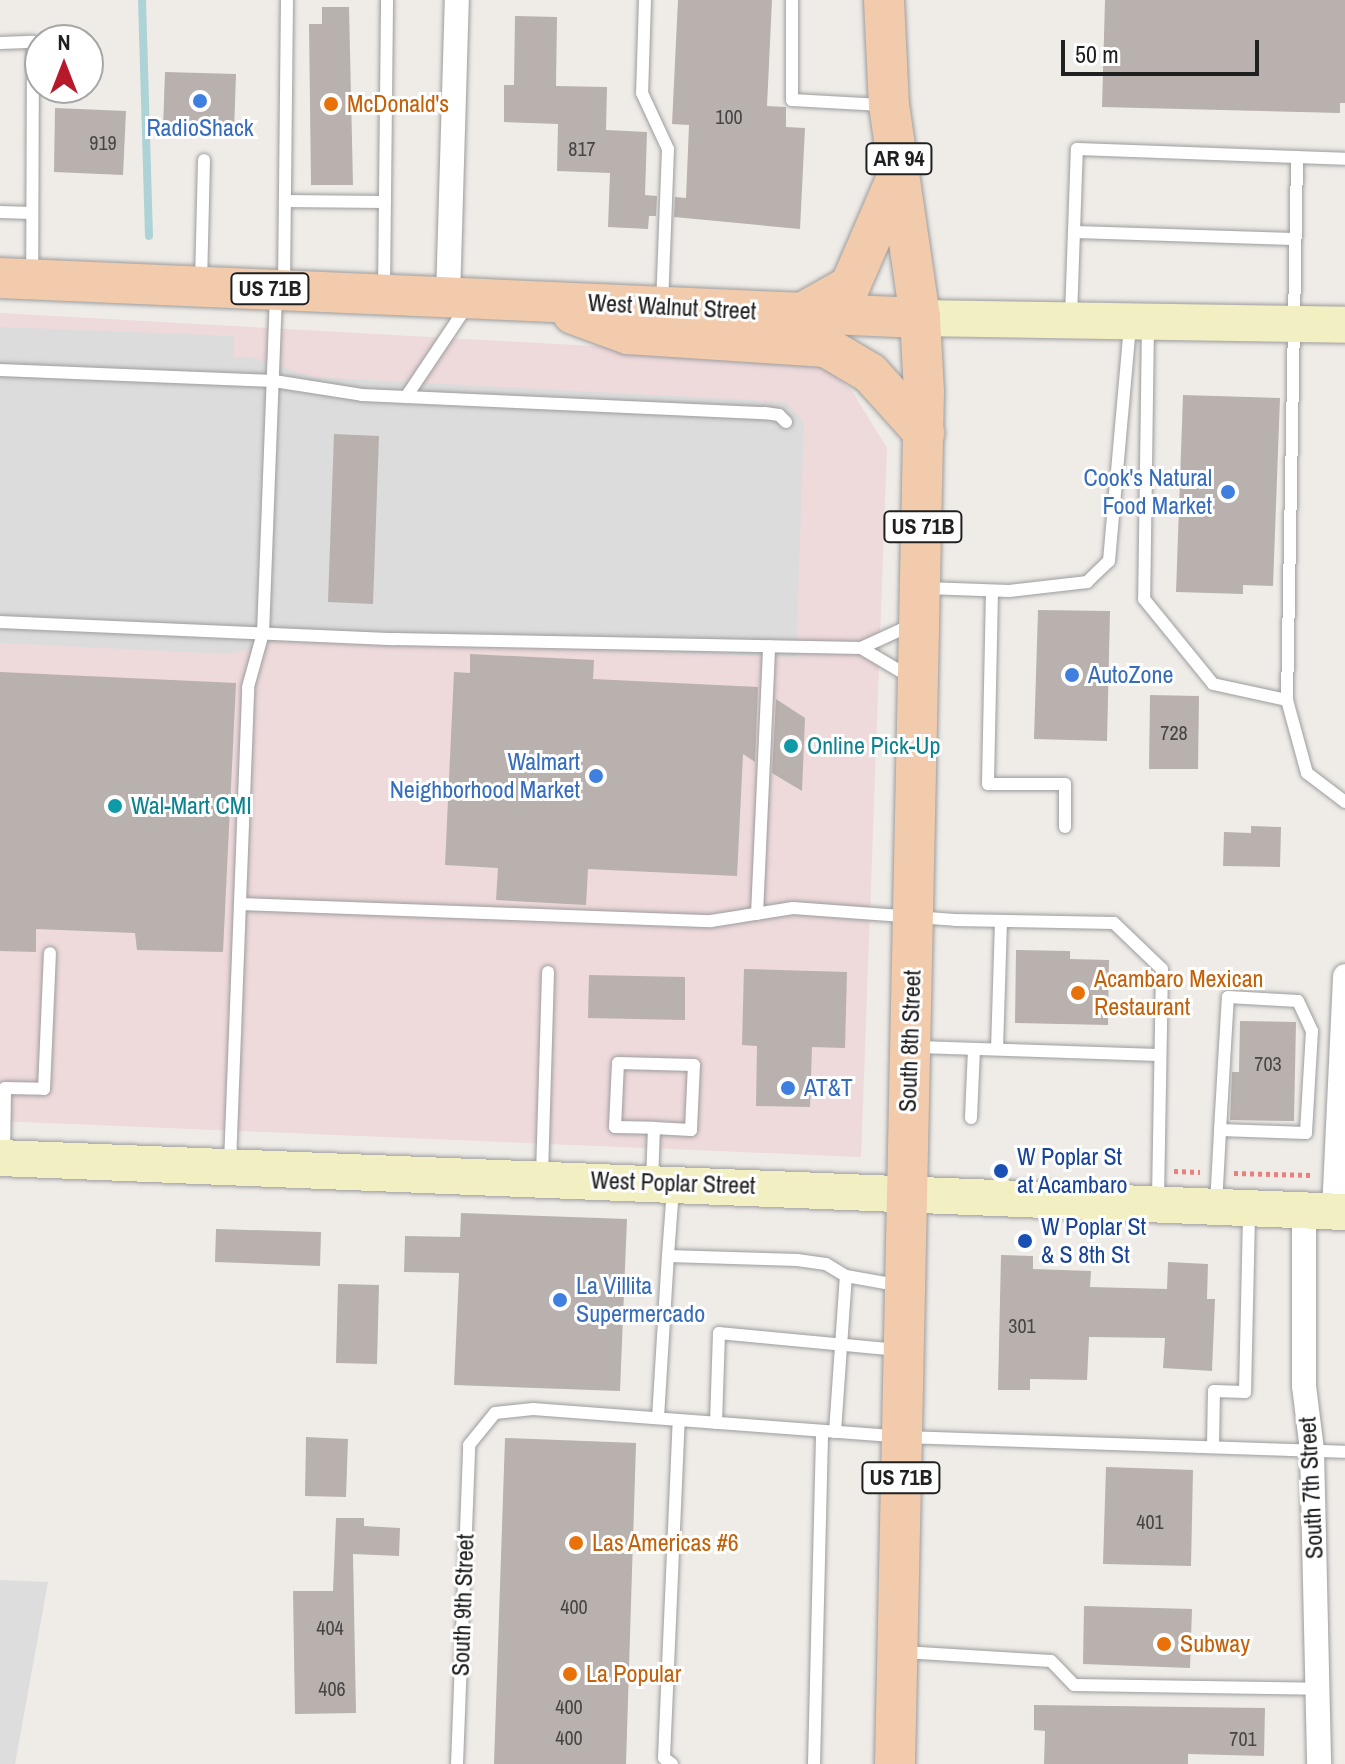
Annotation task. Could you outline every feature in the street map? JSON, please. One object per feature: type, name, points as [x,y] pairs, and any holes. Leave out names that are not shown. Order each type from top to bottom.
[{"type":"main road","name":"AR 94","points":[[884,0],[889,105],[920,318]]},
{"type":"main road","name":"AR 94","points":[[802,313],[850,286],[900,170]]},
{"type":"main road","name":"West Walnut Street","points":[[16,279],[920,318]]},
{"type":"main road","name":"US 71B","points":[[539,301],[628,334],[826,347],[870,373],[924,433]]},
{"type":"main road","name":"South 8th Street","points":[[895,1764],[921,684],[924,433],[920,318]]},
{"type":"street","points":[[457,0],[460,298]]},
{"type":"street","name":"West Walnut Street","points":[[920,318],[1345,325]]},
{"type":"street","name":"South 7th Street","points":[[1319,1764],[1312,1450],[1304,1386],[1342,1114],[1345,976]]},
{"type":"street","name":"West Poplar Street","points":[[2,1158],[663,1182],[1328,1212]]},
{"type":"lane","points":[[230,1166],[248,687],[263,633],[285,201],[287,0]]},
{"type":"lane","points":[[384,295],[387,0]]},
{"type":"lane","points":[[645,0],[642,93],[668,149],[662,307]]},
{"type":"lane","points":[[792,0],[792,100],[889,105]]},
{"type":"lane","points":[[0,43],[33,42],[32,213],[16,279]]},
{"type":"lane","points":[[1071,320],[1077,149],[1345,159]]},
{"type":"lane","points":[[1297,157],[1287,700],[1307,773],[1345,802]]},
{"type":"lane","points":[[201,287],[204,160]]},
{"type":"lane","points":[[285,201],[385,202]]},
{"type":"lane","points":[[0,212],[32,213]]},
{"type":"lane","points":[[1074,232],[1295,239]]},
{"type":"lane","points":[[406,397],[460,298]]},
{"type":"lane","points":[[1140,321],[1144,599],[1213,684],[1287,700]]},
{"type":"lane","points":[[861,648],[922,604],[992,591],[1087,582],[1109,561],[1140,321]]},
{"type":"lane","points":[[0,370],[274,381],[406,397],[765,413],[779,415],[786,422]]},
{"type":"lane","points":[[992,591],[988,784],[1065,784],[1065,827]]},
{"type":"lane","points":[[0,622],[263,633],[861,648],[921,684]]},
{"type":"lane","points":[[757,914],[769,646]]},
{"type":"lane","points":[[240,904],[711,921],[793,908],[914,917],[1114,923],[1162,969],[1158,1205]]},
{"type":"lane","points":[[997,1049],[1001,921]]},
{"type":"lane","points":[[2,1158],[5,1088],[44,1089],[50,953]]},
{"type":"lane","points":[[542,1178],[548,972]]},
{"type":"lane","points":[[1213,1447],[1214,1391],[1245,1392],[1233,1209],[1220,1130],[1228,997],[1298,1001],[1312,1031],[1306,1133],[1220,1130]]},
{"type":"lane","points":[[910,1046],[1160,1055]]},
{"type":"lane","points":[[971,1118],[974,1049]]},
{"type":"lane","points":[[618,1063],[694,1065],[691,1130],[654,1128],[615,1127],[618,1063]]},
{"type":"lane","points":[[654,1128],[663,1182],[668,1256],[658,1418],[902,1437],[1345,1452]]},
{"type":"lane","points":[[668,1256],[797,1260],[826,1264],[846,1276],[905,1287]]},
{"type":"lane","points":[[814,1764],[828,1432],[846,1276]]},
{"type":"lane","points":[[716,1423],[719,1333],[839,1342],[903,1351]]},
{"type":"lane","name":"South 9th Street","points":[[457,1764],[469,1445],[495,1413],[533,1409],[658,1418]]},
{"type":"lane","points":[[672,1764],[664,1758],[679,1420]]},
{"type":"lane","points":[[898,1652],[1051,1661],[1074,1685],[1317,1689]]},
{"type":"shaded area","points":[[0,313],[789,357],[826,368],[852,391],[887,448],[861,1157],[0,1121]]},
{"type":"shaded area","points":[[0,327],[234,336],[234,357],[252,357],[313,377],[786,402],[804,422],[796,657],[285,639],[230,654],[0,643]]},
{"type":"shaded area","points":[[0,1580],[48,1582],[15,1764],[0,1764]]},
{"type":"building","points":[[678,0],[772,0],[767,106],[786,107],[786,127],[805,128],[800,229],[674,217],[675,197],[686,198],[689,125],[672,124]]},
{"type":"building","points":[[1105,0],[1345,0],[1345,103],[1340,103],[1340,113],[1102,107]]},
{"type":"building","name":"McDonald's","points":[[322,7],[349,7],[353,185],[311,185],[309,24],[322,24]]},
{"type":"building","points":[[515,16],[557,17],[556,86],[607,87],[606,130],[647,132],[645,195],[657,196],[656,216],[649,216],[648,229],[608,227],[610,173],[557,171],[558,124],[504,122],[504,85],[514,85]]},
{"type":"building","name":"RadioShack","points":[[165,72],[236,74],[234,131],[163,128]]},
{"type":"building","points":[[55,108],[126,111],[123,175],[54,172]]},
{"type":"building","name":"Cook's Natural Food Market","points":[[1183,395],[1280,398],[1273,586],[1243,585],[1243,594],[1176,592]]},
{"type":"building","points":[[334,434],[379,436],[373,604],[328,602]]},
{"type":"building","name":"AutoZone","points":[[1038,610],[1110,611],[1107,741],[1034,739]]},
{"type":"building","name":"Walmart Neighborhood Market","points":[[470,654],[594,660],[593,679],[758,687],[755,762],[743,754],[737,876],[588,869],[586,905],[496,900],[498,868],[445,865],[454,672],[470,673]]},
{"type":"building","name":"Wal-Mart CMI","points":[[0,672],[236,683],[223,952],[137,950],[135,933],[36,929],[36,952],[0,951]]},
{"type":"building","points":[[1150,695],[1199,696],[1198,769],[1149,769]]},
{"type":"building","name":"Online Pick-Up","points":[[776,699],[805,718],[802,791],[772,773]]},
{"type":"building","points":[[1251,826],[1281,827],[1280,867],[1223,866],[1224,832],[1251,833]]},
{"type":"building","points":[[1016,950],[1070,951],[1070,959],[1109,960],[1108,1025],[1015,1023]]},
{"type":"building","points":[[744,969],[847,972],[845,1048],[812,1047],[810,1107],[756,1106],[757,1046],[742,1045]]},
{"type":"building","points":[[589,975],[685,977],[685,1020],[588,1018]]},
{"type":"building","points":[[1240,1021],[1296,1022],[1294,1121],[1230,1120],[1232,1072],[1239,1072]]},
{"type":"building","points":[[461,1213],[627,1219],[620,1391],[454,1385],[459,1273],[404,1272],[405,1236],[460,1237]]},
{"type":"building","points":[[216,1229],[321,1232],[320,1266],[215,1262]]},
{"type":"building","points":[[1001,1255],[1033,1256],[1033,1269],[1091,1271],[1090,1287],[1167,1289],[1168,1262],[1208,1264],[1207,1299],[1215,1299],[1212,1371],[1163,1368],[1165,1338],[1089,1337],[1087,1380],[1030,1379],[1030,1390],[998,1390]]},
{"type":"building","points":[[338,1284],[379,1285],[377,1364],[336,1363]]},
{"type":"building","points":[[306,1437],[348,1439],[346,1497],[305,1496]]},
{"type":"building","points":[[505,1438],[636,1443],[626,1764],[494,1764]]},
{"type":"building","points":[[1106,1467],[1193,1470],[1191,1566],[1103,1564]]},
{"type":"building","points":[[336,1518],[364,1518],[364,1526],[400,1528],[399,1556],[353,1554],[356,1713],[295,1714],[293,1591],[333,1591]]},
{"type":"building","points":[[1084,1606],[1192,1609],[1190,1668],[1083,1664]]},
{"type":"building","points":[[1034,1705],[1265,1708],[1264,1756],[1188,1754],[1188,1764],[1044,1764],[1045,1731],[1034,1730]]},
{"type":"waterway","points":[[142,0],[149,236]]},
{"type":"place","name":"RadioShack","points":[[200,101]]},
{"type":"place","name":"McDonald's","points":[[331,104]]},
{"type":"place","name":"Cook's Natural Food Market","points":[[1228,492]]},
{"type":"place","name":"AutoZone","points":[[1072,675]]},
{"type":"place","name":"Online Pick-Up","points":[[791,746]]},
{"type":"place","name":"Walmart Neighborhood Market","points":[[596,776]]},
{"type":"place","name":"Wal-Mart CMI","points":[[115,806]]},
{"type":"place","name":"Acambaro Mexican Restaurant","points":[[1078,993]]},
{"type":"place","name":"AT&T","points":[[788,1088]]},
{"type":"place","name":"W Poplar St at Acambaro","points":[[1001,1171]]},
{"type":"place","name":"W Poplar St & S 8th St","points":[[1025,1241]]},
{"type":"place","name":"La Villita Supermercado","points":[[560,1300]]},
{"type":"place","name":"Las Americas #6","points":[[576,1543]]},
{"type":"place","name":"Subway","points":[[1164,1644]]},
{"type":"place","name":"La Popular","points":[[570,1674]]}]
